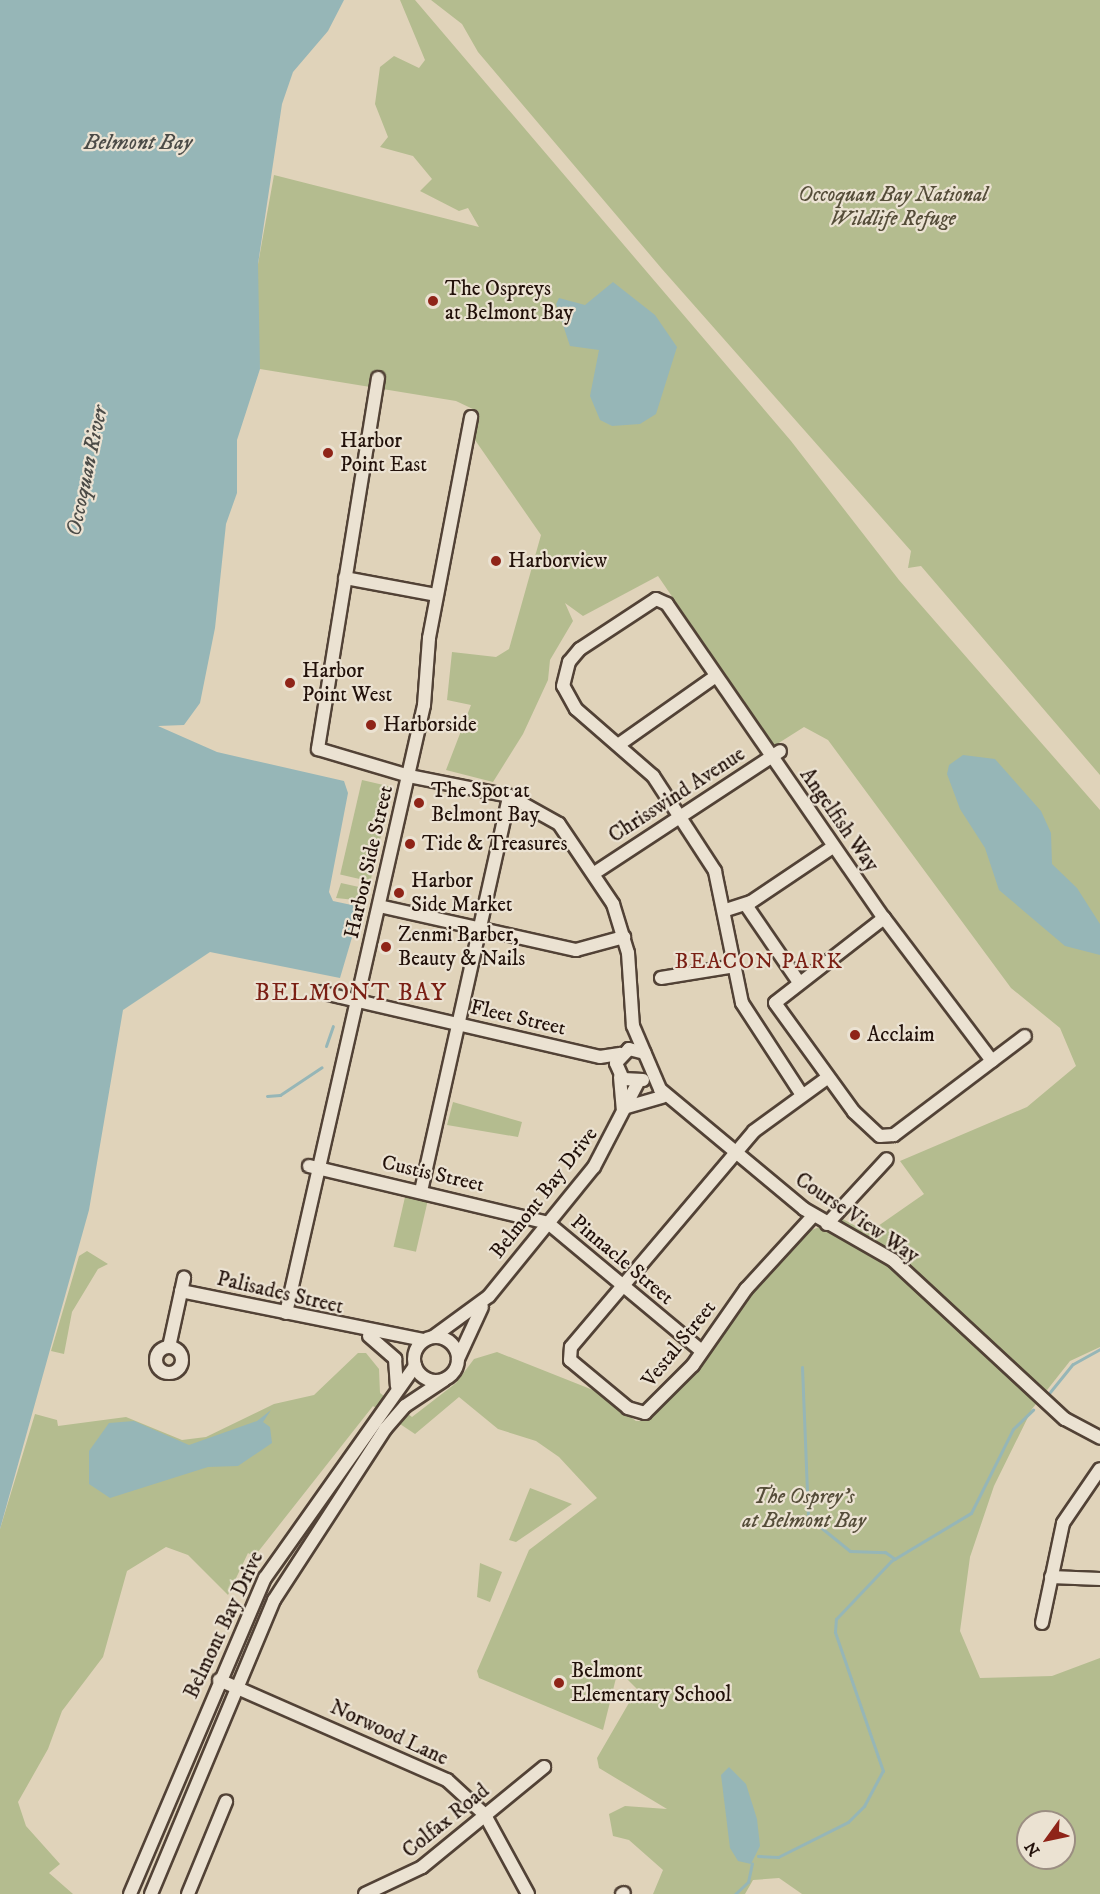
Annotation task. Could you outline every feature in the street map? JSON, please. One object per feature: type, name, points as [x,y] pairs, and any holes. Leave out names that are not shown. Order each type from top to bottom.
[{"type":"street","name":"Belmont Bay Drive","points":[[151,1894],[235,1687],[282,1585],[379,1438],[405,1406],[444,1380],[458,1359],[489,1296],[603,1154],[623,1109],[639,1082],[650,1069],[633,1026],[624,937],[596,872],[559,824],[508,796],[409,777],[327,756],[317,745],[378,378]]},
{"type":"street","name":"Harbor Side Street","points":[[286,1313],[314,1167],[357,1001],[424,705],[436,595],[471,417]]},
{"type":"street","points":[[345,578],[436,595]]},
{"type":"street","name":"Angelfish Way","points":[[621,743],[576,709],[562,679],[580,650],[660,598],[776,754],[833,847],[992,1061]]},
{"type":"street","points":[[716,676],[621,743],[681,817],[718,878],[745,1009],[802,1095]]},
{"type":"street","name":"Chrisswind Avenue","points":[[596,872],[776,754]]},
{"type":"street","points":[[421,1191],[508,796]]},
{"type":"street","points":[[726,910],[746,905],[833,847]]},
{"type":"street","points":[[746,905],[798,981]]},
{"type":"street","points":[[379,906],[576,950],[624,937]]},
{"type":"street","points":[[884,918],[798,981],[775,1003],[827,1078],[854,1112],[889,1138],[1025,1036]]},
{"type":"street","points":[[661,978],[735,966]]},
{"type":"street","name":"Fleet Street","points":[[319,992],[600,1057],[623,1052]]},
{"type":"street","name":"Belmont Bay Drive","points":[[623,1109],[619,1074],[623,1052],[633,1026]]},
{"type":"street","points":[[623,1052],[645,1053]]},
{"type":"street","name":"Fleet Street","points":[[600,1057],[619,1074]]},
{"type":"street","name":"Course View Way","points":[[650,1069],[668,1099]]},
{"type":"street","points":[[619,1074],[639,1082]]},
{"type":"street","name":"Vestal Street","points":[[813,1216],[699,1349],[668,1394],[640,1414],[575,1365],[569,1351],[735,1153],[767,1118],[827,1078]]},
{"type":"street","name":"Course View Way","points":[[639,1082],[668,1099],[813,1216],[892,1260],[1065,1419],[1100,1438]]},
{"type":"street","points":[[623,1109],[642,1098],[668,1099]]},
{"type":"street","points":[[827,1224],[886,1159]]},
{"type":"street","name":"Custis Street","points":[[314,1167],[548,1223]]},
{"type":"street","name":"Pinnacle Street","points":[[548,1223],[699,1349]]},
{"type":"street","points":[[170,1347],[184,1278]]},
{"type":"street","name":"Palisades Street","points":[[181,1291],[367,1333],[428,1339]]},
{"type":"street","name":"Belmont Bay Drive","points":[[130,1894],[219,1680],[274,1562],[393,1396],[428,1339],[489,1296]]},
{"type":"street","points":[[367,1333],[396,1359],[400,1376],[393,1396]]},
{"type":"street","name":"Palisades Street","points":[[367,1333],[414,1364]]},
{"type":"street","points":[[428,1339],[450,1343],[458,1359]]},
{"type":"street","points":[[414,1364],[426,1379],[444,1380]]},
{"type":"street","points":[[1042,1623],[1063,1523],[1097,1489],[1100,1469]]},
{"type":"street","points":[[1051,1577],[1100,1580]]},
{"type":"street","name":"Norwood Lane","points":[[219,1680],[427,1768],[485,1815],[528,1894]]},
{"type":"street","name":"Colfax Road","points":[[365,1894],[408,1876],[544,1767]]},
{"type":"street","points":[[188,1894],[225,1802]]},
{"type":"green space","name":"The Osprey's at Belmont Bay","points":[[400,0],[415,0],[791,441],[899,580],[1100,810],[1100,1347],[1070,1361],[1032,1409],[994,1486],[970,1557],[960,1631],[980,1678],[1052,1676],[1100,1658],[1100,1894],[802,1894],[779,1878],[753,1880],[745,1894],[653,1894],[663,1870],[629,1840],[613,1836],[609,1814],[625,1806],[667,1809],[599,1768],[597,1758],[637,1689],[618,1670],[603,1730],[479,1678],[477,1671],[529,1550],[597,1498],[559,1457],[536,1441],[498,1429],[459,1397],[415,1434],[373,1406],[254,1557],[248,1553],[228,1595],[188,1555],[166,1547],[127,1571],[103,1657],[62,1711],[48,1749],[18,1802],[26,1826],[60,1864],[49,1873],[73,1894],[0,1894],[0,1529],[35,1414],[57,1420],[58,1426],[126,1417],[182,1440],[206,1437],[274,1404],[314,1395],[358,1353],[366,1353],[379,1369],[380,1393],[412,1417],[456,1383],[474,1359],[497,1352],[593,1390],[636,1421],[646,1421],[682,1388],[755,1286],[807,1232],[841,1218],[868,1233],[924,1194],[900,1161],[1027,1107],[1076,1066],[1060,1028],[1011,988],[828,740],[804,727],[774,746],[658,576],[583,616],[565,603],[573,621],[550,660],[548,680],[523,734],[493,782],[446,770],[471,705],[447,700],[452,652],[496,657],[509,649],[541,535],[475,440],[477,411],[456,401],[260,369],[256,343],[258,264],[274,175],[479,227],[468,208],[459,211],[420,191],[432,179],[413,156],[380,147],[388,137],[375,104],[380,67],[394,56],[419,68],[425,60]]},
{"type":"green space","name":"Occoquan Bay National Wildlife Refuge","points":[[431,0],[1100,0],[1100,775],[921,566],[908,568],[911,551],[662,269],[478,52],[462,24]]},
{"type":"green space","points":[[362,780],[392,787],[370,881],[340,875]]},
{"type":"green space","points":[[341,883],[368,889],[365,901],[336,898]]},
{"type":"green space","points":[[453,1102],[522,1122],[518,1137],[447,1125]]},
{"type":"green space","points":[[405,1197],[427,1202],[416,1252],[394,1247]]},
{"type":"green space","points":[[87,1251],[108,1264],[98,1269],[72,1312],[64,1354],[51,1351],[79,1256]]},
{"type":"green space","points":[[530,1488],[572,1504],[516,1542],[509,1540]]},
{"type":"green space","points":[[480,1563],[502,1572],[490,1602],[477,1597]]},
{"type":"water","points":[[0,0],[344,0],[328,31],[293,72],[282,104],[258,264],[260,369],[237,440],[237,493],[226,524],[215,628],[200,703],[184,725],[158,726],[217,752],[344,781],[348,793],[329,892],[333,901],[361,907],[340,978],[210,952],[123,1010],[89,1210],[0,1529]]},
{"type":"water","points":[[613,282],[655,315],[677,347],[656,414],[640,424],[612,426],[600,420],[590,396],[599,350],[570,346],[556,304],[559,298],[585,305]]},
{"type":"water","points":[[963,755],[995,759],[1041,811],[1051,833],[1052,864],[1077,888],[1100,924],[1100,955],[1065,946],[999,890],[985,848],[960,809],[947,774],[949,765]]},
{"type":"water","points":[[271,1410],[263,1422],[270,1427],[272,1443],[238,1466],[208,1467],[110,1498],[89,1484],[89,1451],[109,1423],[134,1421],[189,1445],[257,1421]]},
{"type":"water","points":[[729,1767],[746,1784],[757,1819],[760,1846],[751,1864],[738,1861],[730,1848],[721,1775]]},
{"type":"waterway","points":[[326,1046],[333,1026]]},
{"type":"waterway","points":[[267,1096],[280,1095],[322,1067]]},
{"type":"waterway","points":[[1050,1392],[1073,1364],[1100,1349]]},
{"type":"waterway","points":[[802,1367],[808,1517],[850,1551],[885,1552],[895,1559]]},
{"type":"waterway","points":[[758,1856],[778,1857],[848,1822],[864,1806],[883,1771],[835,1632],[836,1619],[891,1561],[971,1513],[1013,1429],[1033,1410]]},
{"type":"waterway","points":[[735,1894],[748,1882],[752,1863]]},
{"type":"place","name":"The Ospreys at Belmont Bay","points":[[433,301]]},
{"type":"place","name":"Harbor Point East","points":[[328,453]]},
{"type":"place","name":"Harborview","points":[[496,561]]},
{"type":"place","name":"Harbor Point West","points":[[290,683]]},
{"type":"place","name":"Harborside","points":[[371,725]]},
{"type":"place","name":"The Spot at Belmont Bay","points":[[419,803]]},
{"type":"place","name":"Tide & Treasures","points":[[410,844]]},
{"type":"place","name":"Harbor Side Market","points":[[399,893]]},
{"type":"place","name":"Zenmi Barber, Beauty & Nails","points":[[386,947]]},
{"type":"place","name":"Acclaim","points":[[855,1035]]},
{"type":"place","name":"Belmont Elementary School","points":[[559,1683]]},
{"type":"district","name":"BEACON PARK","points":[[759,962]]},
{"type":"district","name":"BELMONT BAY","points":[[351,994]]},
{"type":"water label","name":"Belmont Bay","points":[[138,143]]},
{"type":"water label","name":"Occoquan River","points":[[87,471]]}]
